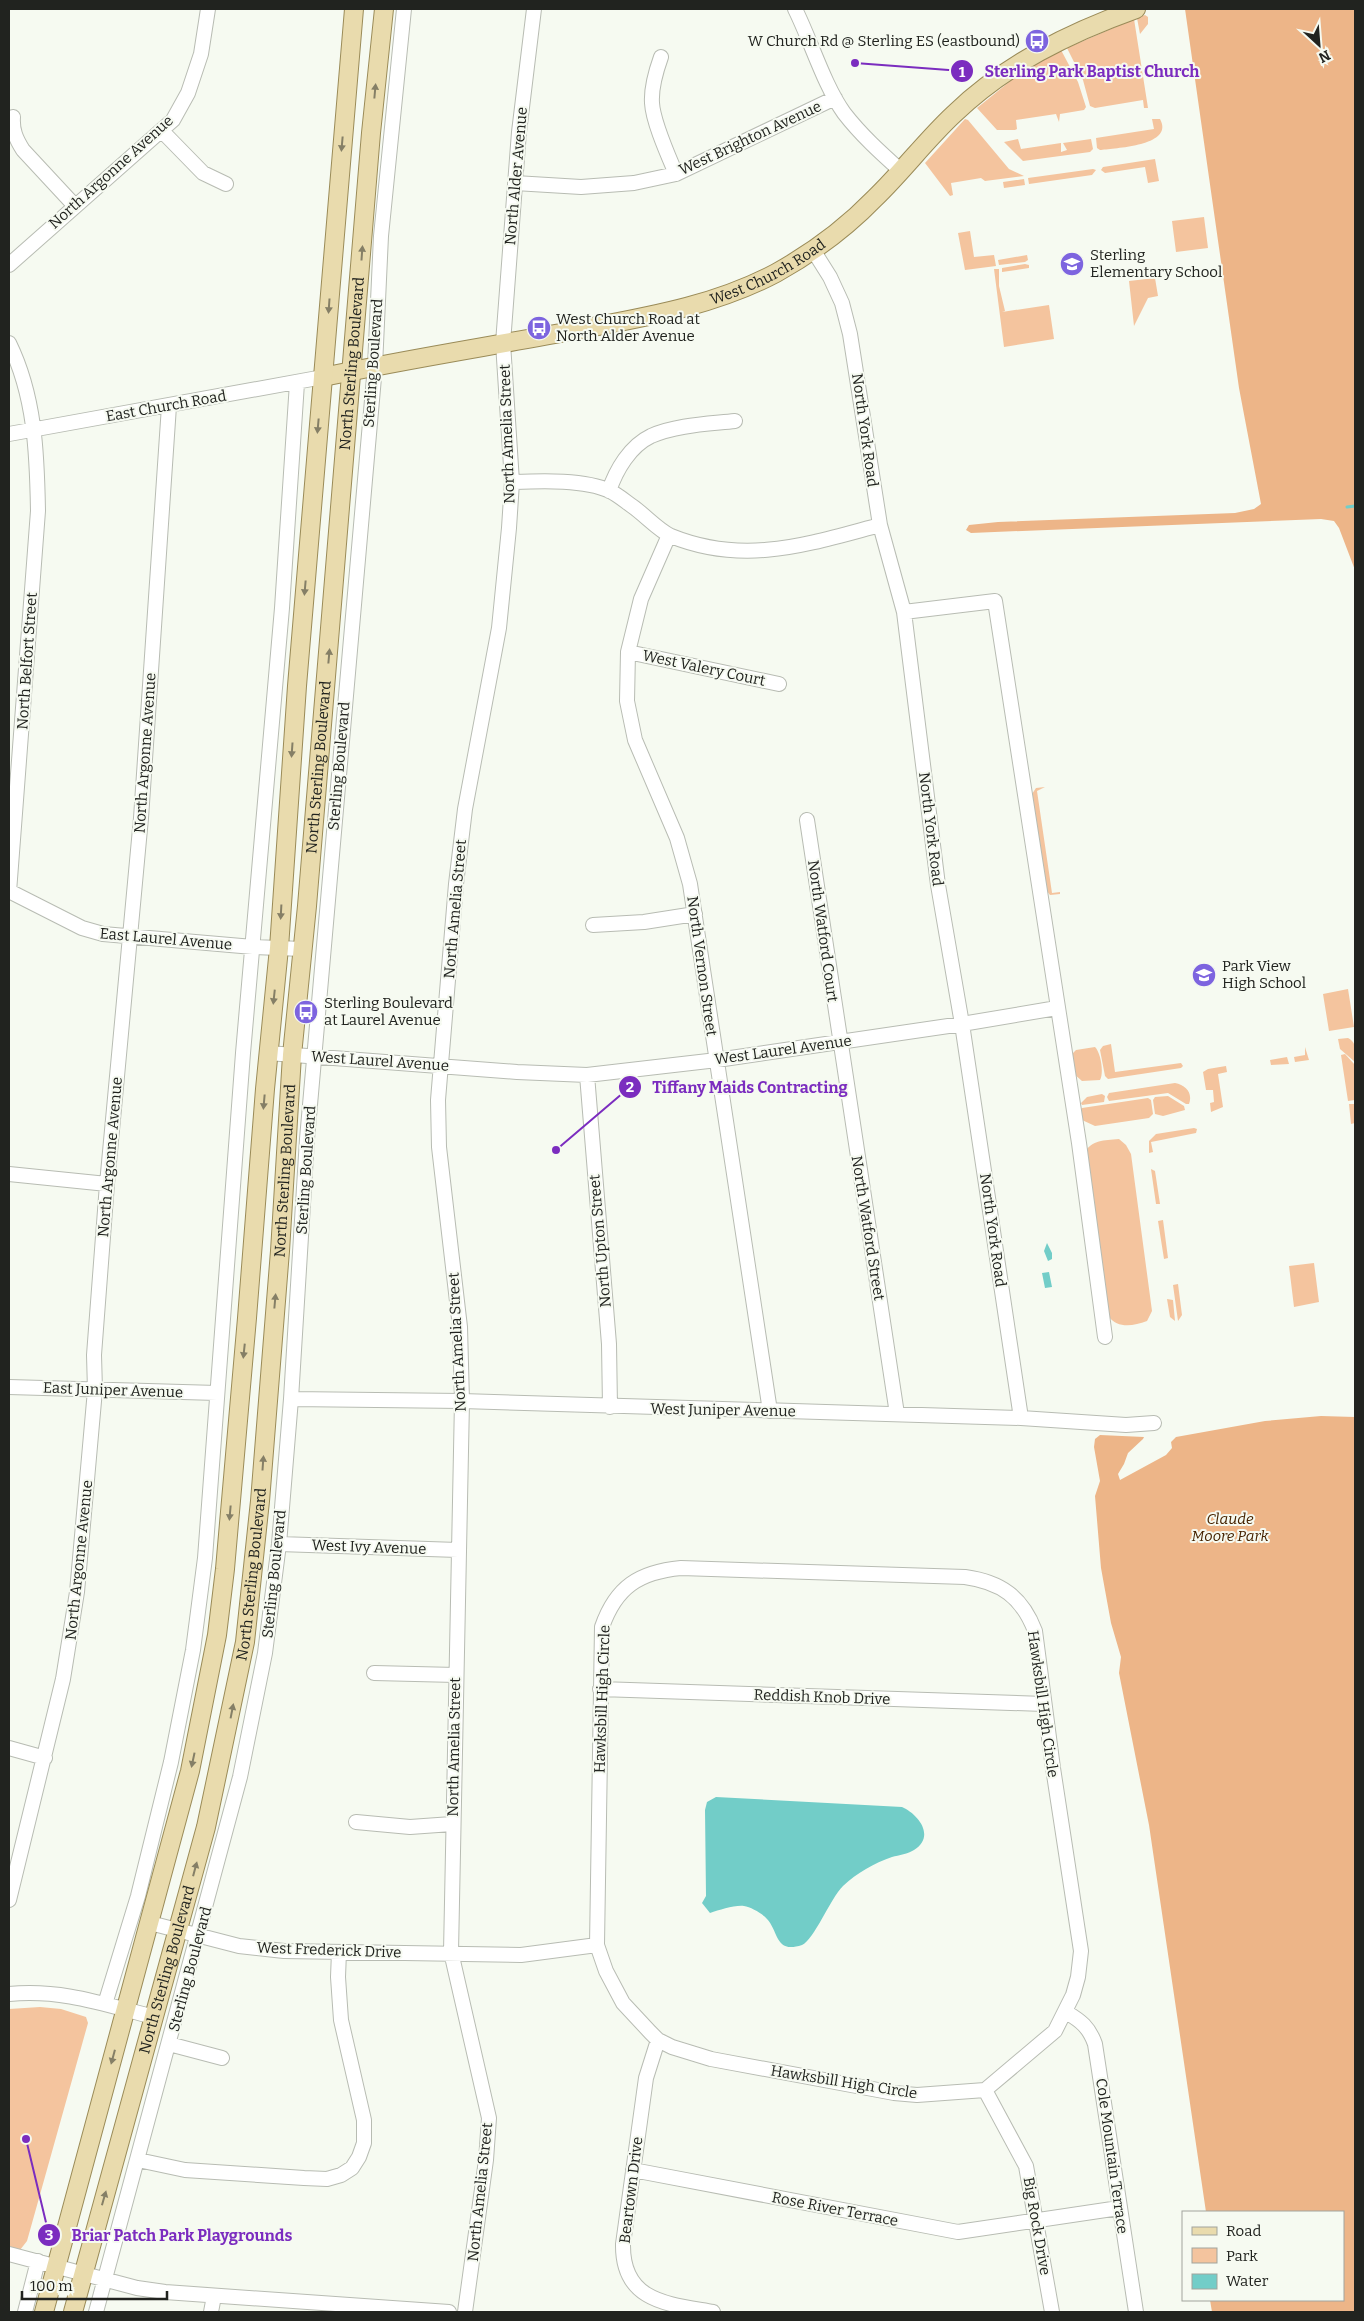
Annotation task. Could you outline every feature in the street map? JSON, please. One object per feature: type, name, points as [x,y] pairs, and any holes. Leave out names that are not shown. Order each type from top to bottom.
[{"type":"main road","name":"North Sterling Boulevard","points":[[44,2312],[190,1771],[217,1636],[226,1561],[268,1053],[279,948],[289,786],[354,9]]},
{"type":"main road","name":"North Sterling Boulevard","points":[[73,2312],[212,1801],[245,1642],[260,1501],[292,1055],[337,564],[351,371],[384,9]]},
{"type":"main road","name":"West Church Road","points":[[323,378],[375,366],[659,314],[724,296],[775,273],[813,250],[861,211],[953,115],[991,82],[1060,40],[1094,24],[1136,9]]},
{"type":"street","name":"North Argonne Avenue","points":[[9,265],[173,120],[188,93],[200,54],[208,9]]},
{"type":"street","name":"Sterling Boulevard","points":[[96,2312],[199,1936],[240,1777],[255,1709],[279,1544],[315,1056],[375,366],[381,236],[404,9]]},
{"type":"street","name":"North Alder Avenue","points":[[503,343],[526,63],[534,9]]},
{"type":"street","points":[[795,9],[835,98],[844,113],[865,137],[901,171]]},
{"type":"street","points":[[661,57],[656,73],[652,104],[662,140],[676,174]]},
{"type":"street","name":"West Brighton Avenue","points":[[515,183],[581,187],[634,182],[676,174],[835,98]]},
{"type":"street","points":[[13,117],[12,126],[24,150],[75,206]]},
{"type":"street","points":[[162,131],[203,174],[226,184]]},
{"type":"street","name":"North York Road","points":[[813,250],[830,277],[842,302],[850,334],[880,525],[904,612],[938,885],[962,1024],[1021,1418]]},
{"type":"street","name":"North Belfort Street","points":[[9,343],[19,365],[31,402],[37,471],[38,511],[9,891]]},
{"type":"street","name":"North Amelia Street","points":[[465,2312],[486,2160],[489,2118],[451,1952],[452,1824],[462,1401],[460,1327],[439,1147],[441,1066],[456,884],[465,809],[500,628],[512,482],[503,343]]},
{"type":"street","name":"East Church Road","points":[[9,434],[323,378]]},
{"type":"street","points":[[105,2004],[138,1896],[171,1762],[183,1704],[205,1558],[281,618],[297,383]]},
{"type":"street","name":"North Argonne Avenue","points":[[9,1900],[63,1679],[76,1600],[95,1390],[94,1355],[108,1184],[131,936],[169,406]]},
{"type":"street","points":[[610,491],[614,475],[630,452],[650,436],[735,421]]},
{"type":"street","points":[[512,482],[545,481],[578,484],[610,491],[645,515],[669,535],[699,546],[753,552],[778,550],[880,525]]},
{"type":"street","name":"North Vernon Street","points":[[669,535],[641,600],[628,652],[627,701],[635,740],[677,838],[690,884],[770,1411]]},
{"type":"street","points":[[904,612],[995,601],[1079,1143],[1105,1336]]},
{"type":"street","name":"West Valery Court","points":[[628,652],[779,684]]},
{"type":"street","name":"North Watford Court","points":[[807,820],[839,1042]]},
{"type":"street","name":"East Laurel Avenue","points":[[9,891],[92,932],[253,947],[302,949]]},
{"type":"street","points":[[593,925],[644,922],[695,914]]},
{"type":"street","name":"West Laurel Avenue","points":[[268,1053],[587,1075],[716,1060],[1057,1008]]},
{"type":"street","name":"North Watford Street","points":[[839,1042],[897,1414]]},
{"type":"street","name":"North Upton Street","points":[[587,1075],[609,1344],[610,1407]]},
{"type":"street","points":[[9,1174],[108,1184]]},
{"type":"street","name":"East Juniper Avenue","points":[[9,1387],[217,1393]]},
{"type":"street","name":"West Juniper Avenue","points":[[291,1399],[462,1401],[610,1407],[897,1414],[1021,1418],[1126,1425],[1154,1423]]},
{"type":"street","name":"West Ivy Avenue","points":[[279,1544],[458,1550]]},
{"type":"street","name":"Hawksbill High Circle","points":[[681,1568],[978,1578],[1008,1591],[1029,1617],[1034,1631],[1044,1704],[1081,1951],[1078,1977],[1066,2012],[1056,2031],[985,2090],[917,2095],[894,2093],[711,2059],[689,2053],[658,2040],[623,2003],[606,1971],[597,1945],[602,1627],[609,1608],[623,1590],[642,1577],[660,1570],[681,1568]]},
{"type":"street","points":[[374,1673],[456,1675]]},
{"type":"street","name":"Reddish Knob Drive","points":[[600,1689],[1044,1704]]},
{"type":"street","points":[[9,1748],[45,1758]]},
{"type":"street","points":[[356,1822],[410,1827],[452,1824]]},
{"type":"street","name":"West Frederick Drive","points":[[150,1923],[199,1936],[264,1949],[521,1955],[597,1945]]},
{"type":"street","points":[[138,2160],[185,2170],[327,2179],[341,2175],[352,2168],[359,2157],[364,2143],[364,2120],[341,2020],[338,1977],[339,1952]]},
{"type":"street","points":[[9,1994],[36,1992],[82,1998],[154,2017]]},
{"type":"street","name":"Cole Mountain Terrace","points":[[1066,2012],[1083,2022],[1090,2030],[1095,2044],[1136,2312]]},
{"type":"street","name":"Beartown Drive","points":[[658,2040],[646,2078],[623,2244],[623,2259],[626,2271],[634,2284],[653,2299],[664,2303],[713,2312]]},
{"type":"street","points":[[169,2044],[222,2058]]},
{"type":"street","name":"Big Rock Drive","points":[[985,2090],[1026,2166],[1052,2312]]},
{"type":"street","name":"Rose River Terrace","points":[[633,2170],[958,2232],[1119,2208]]},
{"type":"street","points":[[9,2254],[137,2288],[338,2308],[449,2312]]},
{"type":"street","points":[[25,2312],[38,2262]]},
{"type":"street","points":[[211,2312],[214,2296]]},
{"type":"green space","points":[[1185,9],[1355,9],[1355,570],[1339,528],[1334,521],[1321,519],[971,533],[966,530],[969,525],[998,522],[1235,513],[1254,509],[1261,504],[1239,388]]},
{"type":"green space","points":[[1145,15],[1148,17],[1148,24],[1140,34],[1137,18]]},
{"type":"green space","points":[[1134,19],[1148,108],[1144,108],[1143,100],[1095,108],[1090,106],[1083,80],[1067,48]]},
{"type":"green space","points":[[1061,50],[1078,82],[1086,107],[1084,110],[1060,114],[1059,122],[1056,114],[1016,120],[1017,129],[1015,130],[997,130],[977,108],[1014,78]]},
{"type":"green space","points":[[965,119],[968,120],[1009,169],[1024,176],[985,181],[981,178],[951,183],[953,195],[950,196],[925,163]]},
{"type":"green space","points":[[1152,119],[1160,119],[1162,128],[1159,135],[1151,140],[1129,146],[1100,150],[1097,148],[1096,138],[1154,129]]},
{"type":"green space","points":[[1018,139],[1021,149],[1061,143],[1061,152],[1067,150],[1063,143],[1091,139],[1093,149],[1090,152],[1023,161],[1004,142]]},
{"type":"green space","points":[[1155,159],[1159,181],[1148,183],[1145,167],[1105,173],[1101,170],[1103,167]]},
{"type":"green space","points":[[1096,170],[1092,175],[1029,184],[1028,178]]},
{"type":"green space","points":[[1024,179],[1025,185],[1004,188],[1003,182]]},
{"type":"green space","points":[[1204,217],[1208,248],[1176,252],[1172,221]]},
{"type":"green space","points":[[970,231],[974,257],[994,255],[996,266],[965,270],[958,233]]},
{"type":"green space","points":[[1027,255],[1028,260],[1025,262],[999,265],[998,260]]},
{"type":"green space","points":[[1029,265],[1029,268],[1002,272],[1002,268]]},
{"type":"green space","points":[[994,269],[999,269],[999,286],[1005,311],[1002,312],[1049,305],[1054,339],[1004,347]]},
{"type":"green space","points":[[1155,278],[1158,296],[1148,298],[1134,326],[1129,281]]},
{"type":"green space","points":[[1045,787],[1037,791],[1052,893],[1060,892],[1060,894],[1050,895],[1046,890],[1032,794],[1036,788]]},
{"type":"green space","points":[[1348,989],[1354,1027],[1329,1031],[1323,994]]},
{"type":"green space","points":[[1348,1038],[1355,1045],[1355,1062],[1340,1049],[1338,1039]]},
{"type":"green space","points":[[1111,1044],[1115,1072],[1181,1063],[1183,1066],[1181,1068],[1108,1079],[1105,1076],[1100,1050],[1103,1046]]},
{"type":"green space","points":[[1095,1047],[1101,1063],[1102,1073],[1100,1080],[1082,1081],[1074,1074],[1071,1055],[1076,1050]]},
{"type":"green space","points":[[1305,1047],[1309,1060],[1295,1062],[1294,1057],[1305,1055]]},
{"type":"green space","points":[[1345,1054],[1355,1065],[1355,1100],[1348,1101],[1341,1055]]},
{"type":"green space","points":[[1287,1057],[1289,1064],[1271,1065],[1270,1060]]},
{"type":"green space","points":[[1226,1066],[1227,1072],[1218,1074],[1223,1107],[1211,1112],[1210,1103],[1214,1102],[1213,1090],[1206,1090],[1203,1072],[1208,1069]]},
{"type":"green space","points":[[1175,1083],[1188,1090],[1190,1096],[1189,1104],[1168,1093],[1109,1101],[1107,1097],[1109,1093]]},
{"type":"green space","points":[[1102,1094],[1105,1096],[1104,1102],[1082,1105],[1081,1103],[1087,1097]]},
{"type":"green space","points":[[1168,1096],[1184,1106],[1185,1110],[1163,1116],[1155,1114],[1153,1100],[1155,1097]]},
{"type":"green space","points":[[1148,1098],[1151,1100],[1153,1114],[1149,1118],[1095,1126],[1082,1120],[1079,1111],[1082,1108]]},
{"type":"green space","points":[[1349,1104],[1355,1104],[1355,1123],[1351,1124]]},
{"type":"green space","points":[[1197,1129],[1196,1133],[1151,1142],[1153,1152],[1149,1153],[1149,1141],[1156,1134]]},
{"type":"green space","points":[[1119,1139],[1126,1145],[1131,1154],[1152,1311],[1147,1321],[1131,1325],[1121,1325],[1108,1316],[1084,1153],[1087,1148],[1095,1143]]},
{"type":"green space","points":[[1151,1169],[1155,1171],[1160,1204],[1156,1204]]},
{"type":"green space","points":[[1163,1220],[1168,1258],[1164,1259],[1158,1221]]},
{"type":"green space","points":[[1314,1263],[1319,1302],[1294,1307],[1289,1266]]},
{"type":"green space","points":[[1178,1284],[1182,1315],[1178,1321],[1173,1285]]},
{"type":"green space","points":[[1167,1299],[1173,1300],[1175,1321],[1170,1317]]},
{"type":"green space","name":"Claude Moore Park","points":[[1321,1416],[1355,1417],[1355,2312],[1212,2312],[1210,2301],[1344,2301],[1344,2211],[1206,2211],[1149,1825],[1119,1673],[1121,1657],[1111,1623],[1101,1568],[1095,1496],[1100,1481],[1094,1447],[1095,1439],[1100,1435],[1144,1437],[1128,1453],[1118,1474],[1120,1480],[1166,1455],[1172,1448],[1171,1442],[1176,1437],[1265,1421]]},
{"type":"green space","points":[[40,2007],[61,2009],[86,2017],[88,2023],[27,2241],[20,2250],[9,2248],[9,2009]]},
{"type":"water","points":[[1047,1243],[1052,1253],[1052,1259],[1048,1261],[1044,1251]]},
{"type":"water","points":[[1049,1272],[1052,1287],[1045,1288],[1042,1273]]},
{"type":"water","points":[[716,1797],[902,1807],[919,1820],[924,1832],[924,1838],[914,1850],[879,1862],[848,1881],[838,1892],[807,1942],[802,1945],[787,1947],[779,1940],[767,1919],[753,1909],[736,1906],[710,1913],[702,1903],[706,1896],[705,1810],[707,1802]]},
{"type":"waterway","points":[[1347,507],[1355,506]]},
{"type":"place","name":"W Church Rd @ Sterling ES (eastbound)","points":[[1037,41]]},
{"type":"place","name":"Sterling Park Baptist Church","points":[[855,63]]},
{"type":"place","name":"Sterling Elementary School","points":[[1072,264]]},
{"type":"place","name":"West Church Road at North Alder Avenue","points":[[539,328]]},
{"type":"place","name":"Park View High School","points":[[1204,975]]},
{"type":"place","name":"Sterling Boulevard at Laurel Avenue","points":[[306,1012]]},
{"type":"place","name":"Tiffany Maids Contracting","points":[[556,1150]]},
{"type":"place","name":"Briar Patch Park Playgrounds","points":[[26,2139]]}]
